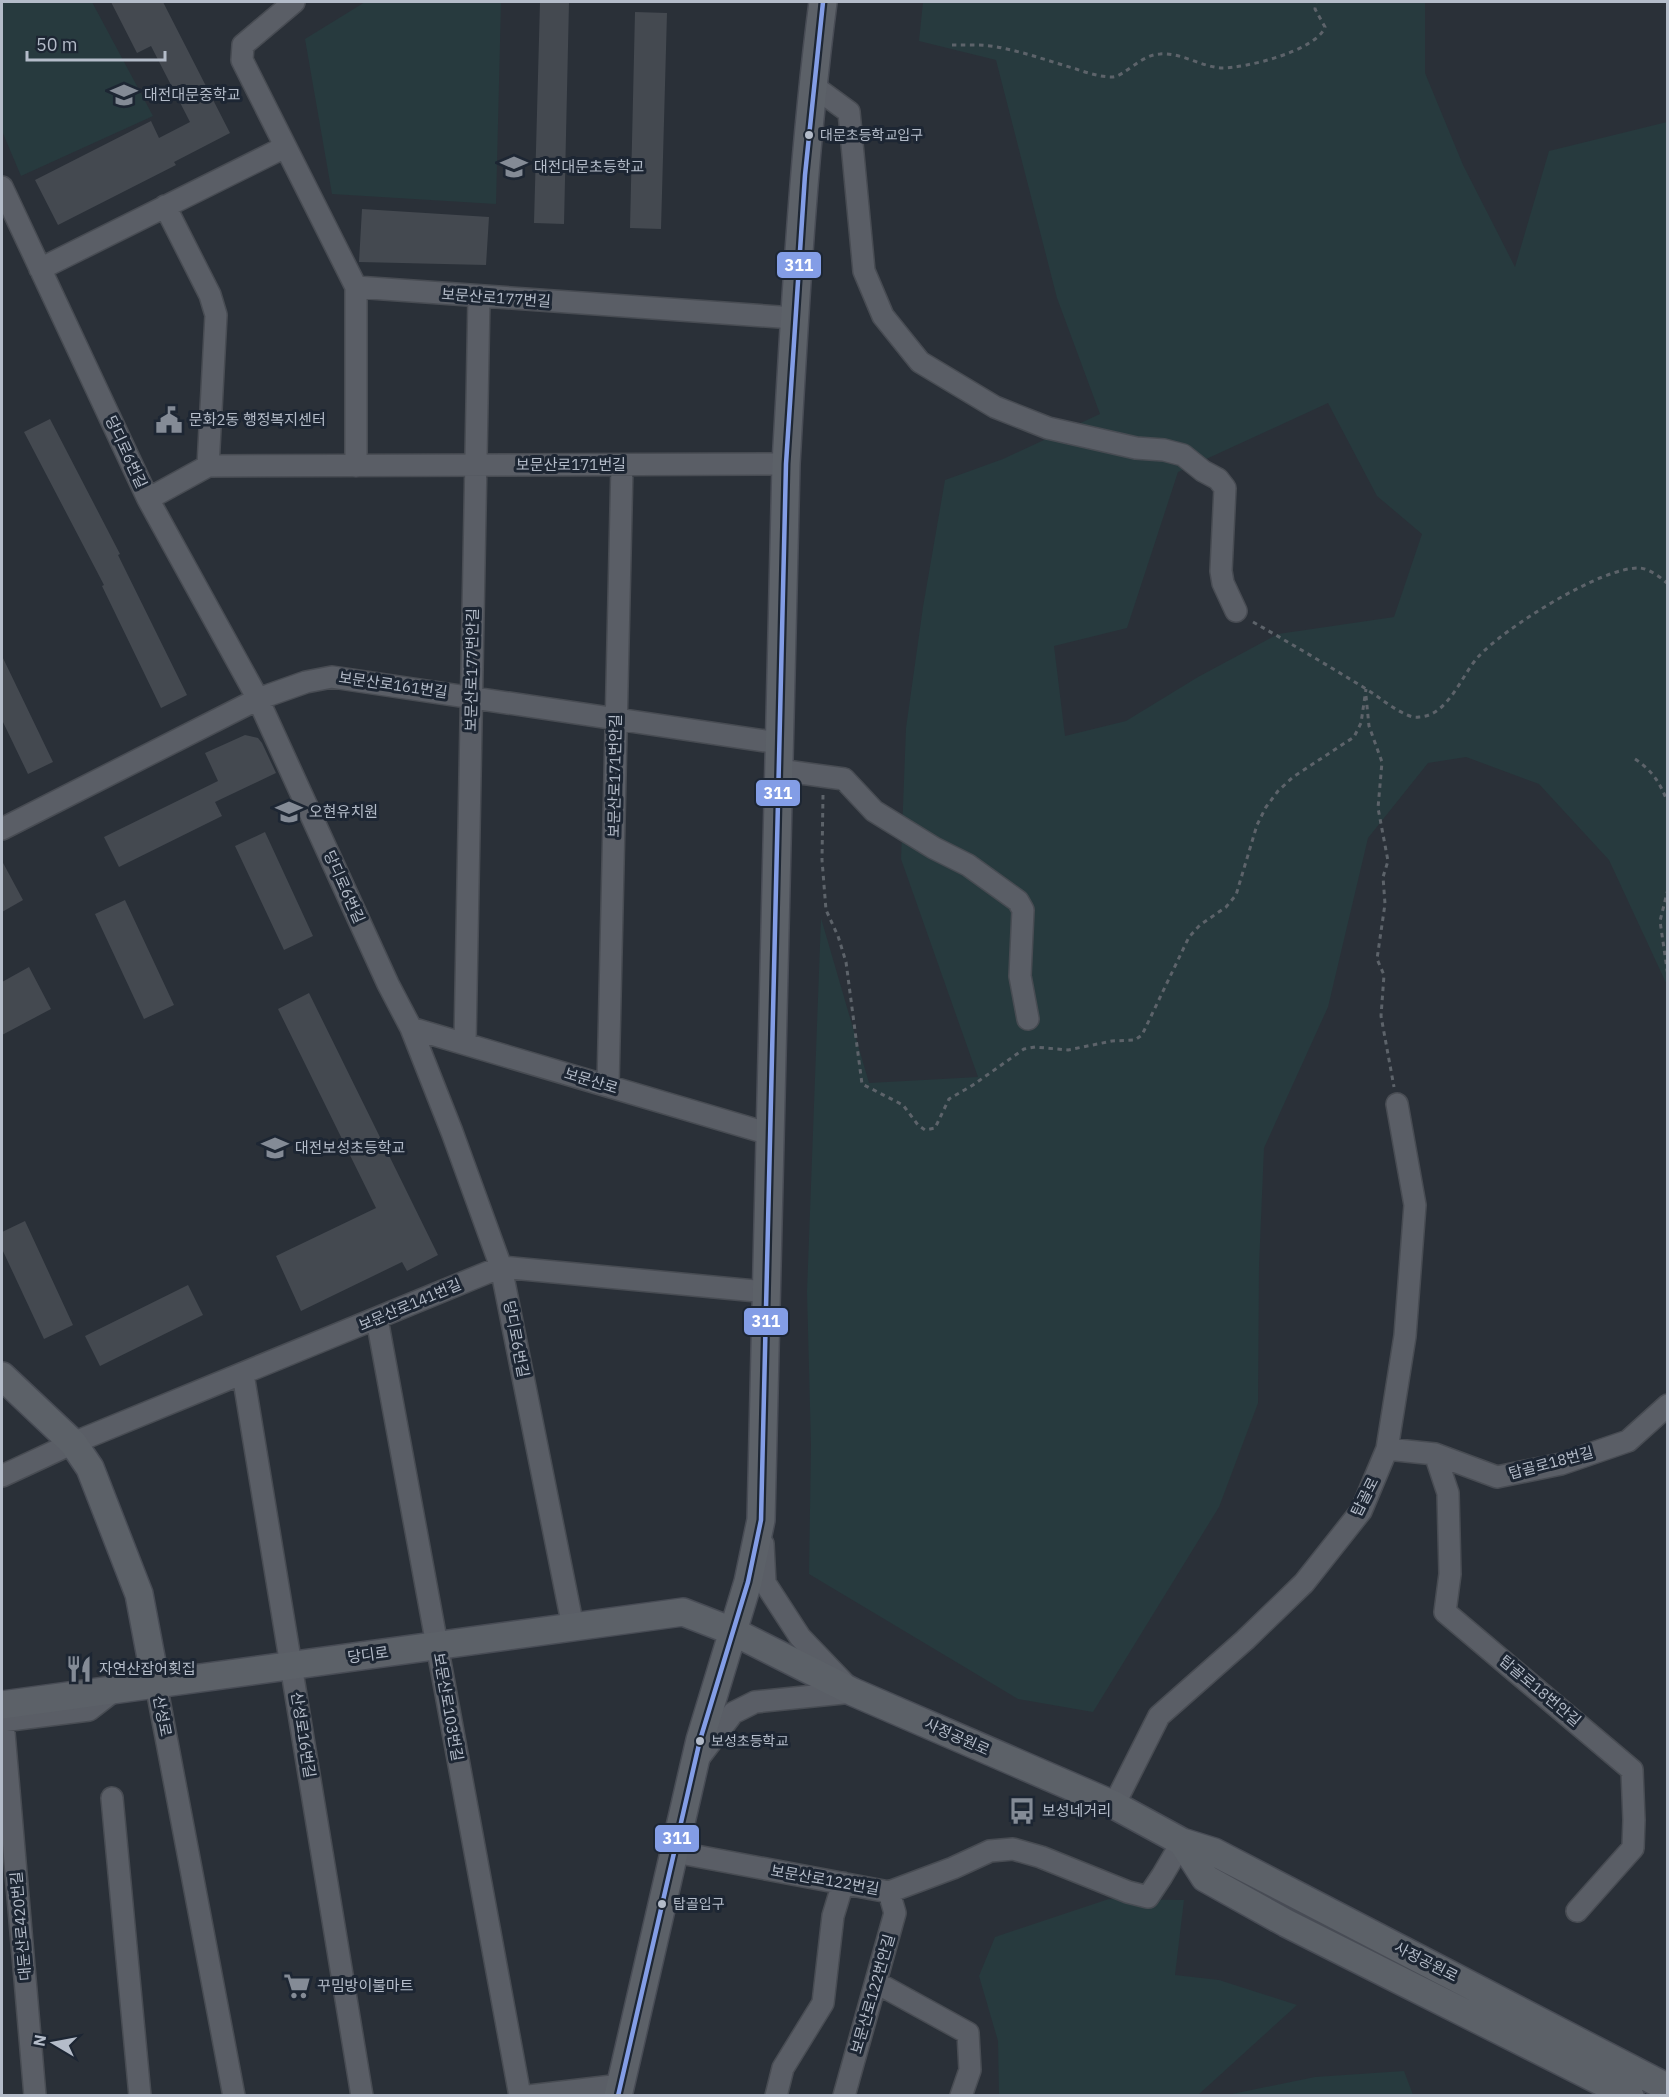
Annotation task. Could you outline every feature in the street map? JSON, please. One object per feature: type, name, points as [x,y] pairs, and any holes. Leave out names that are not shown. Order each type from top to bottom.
[{"type":"main road","points":[[620,2090],[696,1762],[748,1582],[761,1520],[786,464],[794,318],[812,85],[823,2]]},
{"type":"main road","name":"산성로","points":[[2,1376],[73,1443],[90,1468],[138,1594],[156,1684]]},
{"type":"main road","name":"당디로","points":[[2,1716],[114,1690],[683,1612],[732,1631]]},
{"type":"main road","name":"사정공원로","points":[[732,1631],[853,1692],[1114,1805],[1182,1842],[1214,1852],[1668,2088]]},
{"type":"main road","name":"사정공원로","points":[[1182,1842],[1205,1878],[1286,1923],[1630,2096]]},
{"type":"street","points":[[294,2],[243,45],[242,60],[356,288],[356,466]]},
{"type":"street","points":[[812,85],[849,112],[864,271],[883,316],[920,362],[995,407],[1048,428],[1136,448],[1164,450],[1183,455],[1203,471],[1218,479],[1225,488],[1221,571],[1223,583],[1236,611]]},
{"type":"street","points":[[40,269],[285,147]]},
{"type":"street","name":"당디로6번길","points":[[2,187],[148,498],[258,699],[388,984],[411,1028],[501,1267],[573,1626]]},
{"type":"street","points":[[165,206],[210,295],[216,315],[208,466]]},
{"type":"street","name":"보문산로177번길","points":[[356,288],[794,318]]},
{"type":"street","name":"보문산로177번안길","points":[[465,1043],[479,297]]},
{"type":"street","name":"보문산로171번길","points":[[148,498],[208,466],[786,464]]},
{"type":"street","name":"보문산로171번안길","points":[[608,1086],[622,465]]},
{"type":"street","name":"보문산로161번길","points":[[2,829],[258,699],[306,682],[332,676],[779,743]]},
{"type":"street","points":[[779,770],[844,779],[874,811],[934,848],[968,865],[1018,901],[1023,910],[1020,976],[1028,1019]]},
{"type":"street","name":"보문산로","points":[[411,1028],[770,1134]]},
{"type":"street","name":"탑골로","points":[[1114,1805],[1159,1716],[1245,1640],[1304,1583],[1361,1511],[1387,1449],[1405,1336],[1415,1205],[1397,1104]]},
{"type":"street","name":"보문산로141번길","points":[[2,1476],[73,1443],[501,1267],[766,1292]]},
{"type":"street","name":"보문산로103번길","points":[[377,1319],[520,2096]]},
{"type":"street","name":"산성로16번길","points":[[243,1374],[362,2096]]},
{"type":"street","name":"탑골로18번길","points":[[1387,1449],[1435,1454],[1497,1478],[1561,1464],[1628,1441],[1668,1405]]},
{"type":"street","name":"탑골로18번안길","points":[[1435,1454],[1448,1493],[1450,1574],[1445,1612],[1632,1770],[1633,1848],[1577,1911]]},
{"type":"street","points":[[761,1520],[765,1583],[800,1637],[853,1692]]},
{"type":"street","name":"산성로","points":[[156,1684],[234,2096]]},
{"type":"street","points":[[2,1695],[85,1685],[114,1690]]},
{"type":"street","points":[[696,1762],[733,1713],[755,1702],[853,1692]]},
{"type":"street","name":"대둔산로420번길","points":[[2,1716],[35,2096]]},
{"type":"street","points":[[112,1798],[140,2096]]},
{"type":"street","name":"보문산로122번길","points":[[675,1852],[889,1892],[953,1868],[990,1851],[1013,1849],[1041,1857],[1128,1892],[1148,1897],[1182,1842]]},
{"type":"street","points":[[776,2096],[783,2068],[823,2003],[833,1916],[843,1883]]},
{"type":"street","name":"보문산로122번안길","points":[[844,2096],[895,1913],[889,1892]]},
{"type":"street","points":[[877,1983],[968,2033],[970,2070],[961,2096]]},
{"type":"street","points":[[529,2096],[620,2090]]},
{"type":"path","points":[[952,45],[1002,48],[1111,77],[1121,75],[1141,60],[1159,54],[1174,55],[1208,66],[1223,68],[1294,51],[1311,43],[1325,27],[1315,9],[1316,2]]},
{"type":"path","points":[[1236,611],[1366,688],[1408,716],[1418,717],[1431,714],[1445,702],[1478,657],[1496,641],[1568,591],[1640,568],[1650,571],[1668,584]]},
{"type":"path","points":[[825,776],[822,860],[826,910],[838,936],[846,962],[862,1083],[903,1105],[918,1125],[925,1130],[935,1128],[949,1099],[1024,1049],[1035,1047],[1068,1050],[1112,1041],[1134,1040],[1142,1035],[1189,936],[1200,925],[1226,907],[1236,895],[1257,825],[1266,807],[1293,777],[1354,737],[1361,723],[1366,688]]},
{"type":"path","points":[[1366,688],[1369,726],[1382,762],[1378,808],[1388,861],[1383,878],[1385,904],[1377,959],[1384,975],[1381,1016],[1397,1104]]},
{"type":"path","points":[[1635,759],[1649,768],[1660,783],[1668,803]]},
{"type":"path","points":[[1668,889],[1660,921],[1668,976]]},
{"type":"green space","points":[[2,2],[92,2],[153,116],[21,176],[2,131]]},
{"type":"green space","points":[[365,2],[501,2],[496,204],[332,194],[305,39]]},
{"type":"green space","points":[[923,2],[1425,2],[1425,73],[1463,165],[1515,267],[1549,151],[1667,122],[1667,985],[1609,860],[1539,784],[1466,757],[1428,763],[1368,838],[1328,1007],[1264,1148],[1259,1266],[1258,1403],[1219,1507],[1093,1712],[1018,1699],[809,1574],[811,1445],[807,1292],[821,918],[869,1083],[978,1077],[901,859],[906,728],[923,607],[945,480],[1003,459],[1100,414],[1057,298],[996,60],[919,41]],"holes":[[[1328,403],[1377,496],[1422,534],[1394,617],[1278,634],[1198,677],[1126,721],[1065,736],[1054,646],[1127,628],[1178,472]]]},
{"type":"green space","points":[[1109,1899],[1184,1900],[1175,1975],[1219,1980],[1297,2005],[1198,2095],[999,2095],[998,2041],[979,1976],[995,1937]]},
{"type":"green space","points":[[1404,2071],[1413,2095],[1227,2095],[1315,2077]]},
{"type":"building","points":[[111,2],[163,2],[230,133],[174,162],[176,165],[58,225],[35,180],[151,121],[159,138],[190,122],[151,46],[137,53]]},
{"type":"building","points":[[540,2],[569,2],[564,224],[534,223]]},
{"type":"building","points":[[635,12],[667,13],[661,229],[630,228]]},
{"type":"building","points":[[362,209],[489,217],[486,265],[359,262]]},
{"type":"building","points":[[50,419],[120,554],[118,555],[187,695],[161,708],[102,586],[104,585],[24,432]]},
{"type":"building","points":[[2,656],[53,762],[28,774],[2,720]]},
{"type":"building","points":[[245,735],[258,738],[276,773],[215,802],[222,816],[119,867],[104,837],[218,781],[205,753]]},
{"type":"building","points":[[265,832],[313,936],[284,950],[235,846]]},
{"type":"building","points":[[2,861],[23,900],[2,912]]},
{"type":"building","points":[[125,900],[174,1005],[144,1019],[95,914]]},
{"type":"building","points":[[29,967],[51,1009],[2,1035],[2,982]]},
{"type":"building","points":[[309,993],[438,1255],[407,1271],[402,1262],[301,1311],[276,1256],[376,1208],[278,1009]]},
{"type":"building","points":[[25,1221],[73,1325],[44,1339],[2,1249],[2,1232]]},
{"type":"building","points":[[188,1285],[203,1315],[100,1366],[85,1336]]},
{"type":"transit line","name":"311","points":[[618,2096],[700,1740],[748,1582],[761,1520],[786,464],[805,175],[823,2]]},
{"type":"place","name":"대전대문중학교","points":[[124,95]]},
{"type":"place","name":"대문초등학교입구","points":[[809,135]]},
{"type":"place","name":"대전대문초등학교","points":[[514,167]]},
{"type":"place","name":"문화2동 행정복지센터","points":[[169,420]]},
{"type":"place","name":"오현유치원","points":[[289,812]]},
{"type":"place","name":"대전보성초등학교","points":[[275,1148]]},
{"type":"place","name":"자연산잡어횟집","points":[[79,1669]]},
{"type":"place","name":"보성초등학교","points":[[700,1741]]},
{"type":"place","name":"보성네거리","points":[[1022,1811]]},
{"type":"place","name":"탑골입구","points":[[662,1904]]},
{"type":"place","name":"꾸밈방이불마트","points":[[297,1986]]}]
